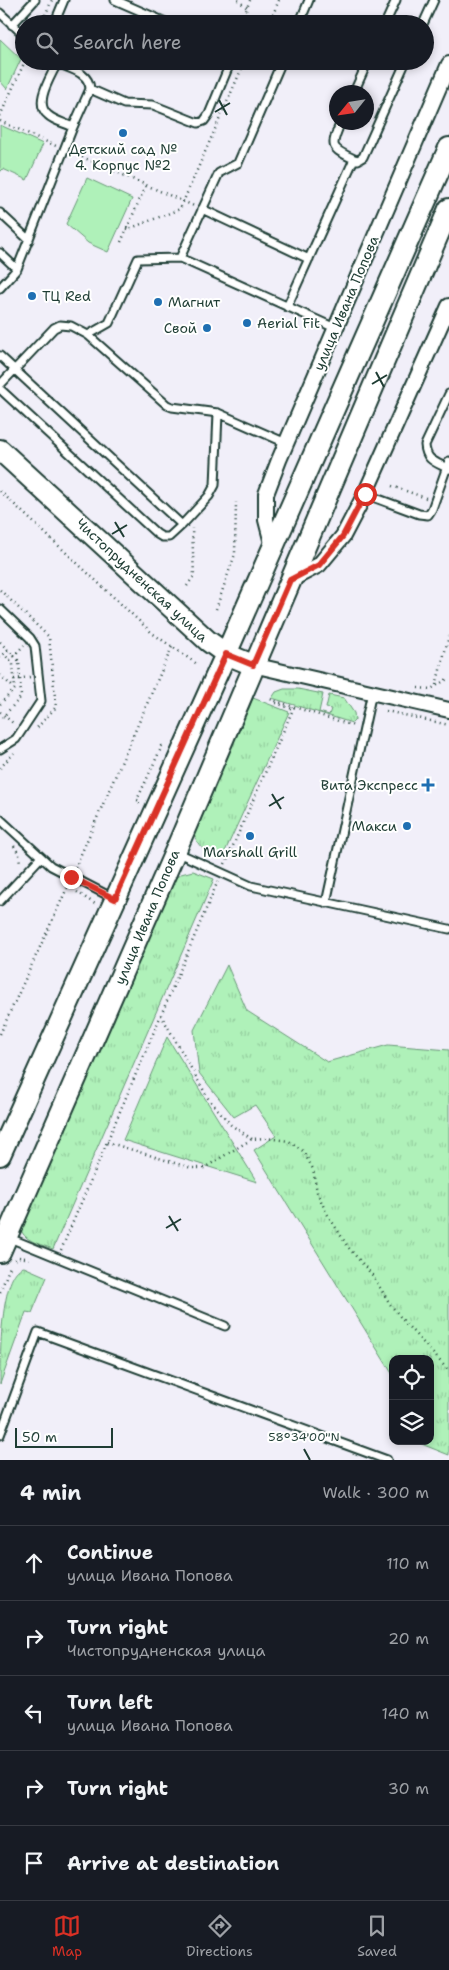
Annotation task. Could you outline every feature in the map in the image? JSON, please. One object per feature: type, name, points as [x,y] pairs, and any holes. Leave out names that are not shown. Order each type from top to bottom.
[{"type":"main road","points":[[0,1155],[226,654],[449,148]]},
{"type":"main road","name":"улица Ивана Попова","points":[[3,1245],[175,852],[253,665],[449,209]]},
{"type":"main road","name":"Чистопрудненская улица","points":[[0,450],[208,641],[226,654],[253,665]]},
{"type":"street","name":"улица Ивана Попова","points":[[273,547],[266,520],[266,494],[286,443],[449,64]]},
{"type":"street","points":[[290,580],[319,565],[343,536],[365,494],[449,306]]},
{"type":"street","name":"Чистопрудненская улица","points":[[253,665],[449,710]]},
{"type":"lane","points":[[21,15],[35,0]]},
{"type":"lane","points":[[58,15],[64,0]]},
{"type":"lane","points":[[115,0],[149,15]]},
{"type":"lane","points":[[303,15],[309,0]]},
{"type":"lane","points":[[389,15],[396,0]]},
{"type":"lane","points":[[427,15],[434,0]]},
{"type":"lane","points":[[0,13],[15,28]]},
{"type":"lane","points":[[12,25],[15,22]]},
{"type":"lane","points":[[52,70],[42,97],[42,107],[49,116],[73,127]]},
{"type":"lane","points":[[0,288],[17,270],[64,149],[90,89],[82,74],[73,70]]},
{"type":"lane","points":[[90,89],[124,104],[154,105],[198,123],[204,121],[209,114],[228,70]]},
{"type":"lane","points":[[180,258],[219,173],[238,163],[278,70]]},
{"type":"lane","points":[[357,85],[364,70]]},
{"type":"lane","points":[[338,130],[334,138],[334,148],[336,151],[358,160],[363,157],[402,70]]},
{"type":"lane","points":[[287,306],[354,159]]},
{"type":"lane","points":[[202,210],[309,259]]},
{"type":"lane","points":[[0,213],[29,240]]},
{"type":"lane","points":[[0,253],[17,270]]},
{"type":"lane","points":[[88,335],[109,323],[138,259],[180,258],[335,328]]},
{"type":"lane","points":[[218,413],[215,485],[209,496],[182,525],[169,537],[162,537],[0,387],[54,328],[60,325],[71,326],[88,335],[167,405],[218,413],[286,443]]},
{"type":"lane","points":[[0,356],[182,525]]},
{"type":"lane","points":[[365,494],[419,514],[428,515],[448,466],[433,461],[426,454],[426,444],[449,394]]},
{"type":"lane","points":[[0,609],[30,638],[35,646],[41,701],[16,739],[0,749]]},
{"type":"lane","points":[[326,903],[372,692]]},
{"type":"lane","points":[[0,819],[51,866],[115,899]]},
{"type":"lane","points":[[175,852],[251,886],[449,929]]},
{"type":"lane","points":[[0,901],[41,857]]},
{"type":"lane","points":[[3,1245],[225,1326]]},
{"type":"lane","points":[[0,1435],[38,1332],[387,1460]]},
{"type":"path","points":[[45,15],[52,0]]},
{"type":"path","points":[[238,0],[247,8]]},
{"type":"path","points":[[244,15],[250,0]]},
{"type":"path","points":[[273,15],[280,0]]},
{"type":"path","points":[[0,116],[21,70]]},
{"type":"path","points":[[126,230],[180,209],[241,70]]},
{"type":"path","points":[[0,121],[202,210]]},
{"type":"path","points":[[121,242],[146,185]]},
{"type":"path","points":[[392,486],[435,501]]},
{"type":"path","points":[[1,494],[152,633],[197,664]]},
{"type":"path","points":[[216,609],[235,554],[236,502]]},
{"type":"path","points":[[187,586],[194,576],[191,516]]},
{"type":"path","points":[[0,602],[6,596]]},
{"type":"path","points":[[435,686],[449,636]]},
{"type":"path","points":[[0,642],[19,661],[21,697],[0,720]]},
{"type":"path","points":[[74,872],[172,647]]},
{"type":"path","points":[[0,658],[8,650]]},
{"type":"path","points":[[0,704],[15,689],[13,664],[4,654]]},
{"type":"path","points":[[0,675],[15,689]]},
{"type":"path","points":[[270,700],[364,729]]},
{"type":"path","points":[[224,867],[293,708]]},
{"type":"path","points":[[386,711],[449,725]]},
{"type":"path","points":[[7,840],[15,847],[19,854],[21,862],[18,869]]},
{"type":"path","points":[[60,1252],[218,881]]},
{"type":"path","points":[[0,1034],[67,886]]},
{"type":"path","points":[[161,1014],[208,1098],[231,1125],[252,1139]]},
{"type":"path","points":[[107,1142],[191,1168],[204,1168],[252,1139],[265,1138],[289,1141],[303,1151],[313,1169],[317,1192],[326,1212],[348,1247],[373,1276],[390,1304],[406,1324],[449,1371]]},
{"type":"path","points":[[0,1292],[13,1261],[19,1257],[38,1262]]},
{"type":"green space","points":[[0,39],[15,53],[16,70],[7,89],[0,81]]},
{"type":"green space","points":[[0,125],[43,144],[27,180],[3,169],[0,172]]},
{"type":"green space","points":[[87,178],[132,199],[108,252],[88,243],[66,224]]},
{"type":"green space","points":[[284,689],[298,689],[323,694],[319,712],[329,715],[331,709],[326,708],[329,695],[344,698],[354,713],[355,720],[352,723],[272,698],[276,692]]},
{"type":"green space","points":[[253,698],[289,712],[222,858],[203,849],[197,842],[193,831]]},
{"type":"green space","points":[[193,871],[214,879],[53,1249],[37,1243],[24,1235],[20,1226],[171,881],[181,874]]},
{"type":"green space","points":[[227,965],[247,1011],[327,1062],[388,1045],[449,1050],[449,1455],[424,1445],[434,1445],[434,1355],[389,1355],[389,1369],[254,1150],[276,1136],[255,1105],[234,1117],[199,1073],[194,1030]]},
{"type":"green space","points":[[167,1037],[257,1182],[123,1140]]},
{"type":"green space","points":[[24,1267],[47,1277],[32,1313],[26,1312],[0,1384],[1,1337],[6,1299],[16,1272]]},
{"type":"place","name":"Детский сад № 4. Корпус №2","points":[[123,133]]},
{"type":"place","name":"ТЦ Red","points":[[32,296]]},
{"type":"place","name":"Магнит","points":[[158,302]]},
{"type":"place","name":"Aerial Fit","points":[[247,323]]},
{"type":"place","name":"Свой","points":[[207,328]]},
{"type":"place","name":"Вита Экспресс","points":[[428,785]]},
{"type":"place","name":"Макси","points":[[407,826]]},
{"type":"place","name":"Marshall Grill","points":[[250,836]]},
{"type":"route","points":[[71,877],[115,899],[226,654],[253,665],[290,580],[319,565],[343,536],[365,494]]}]
